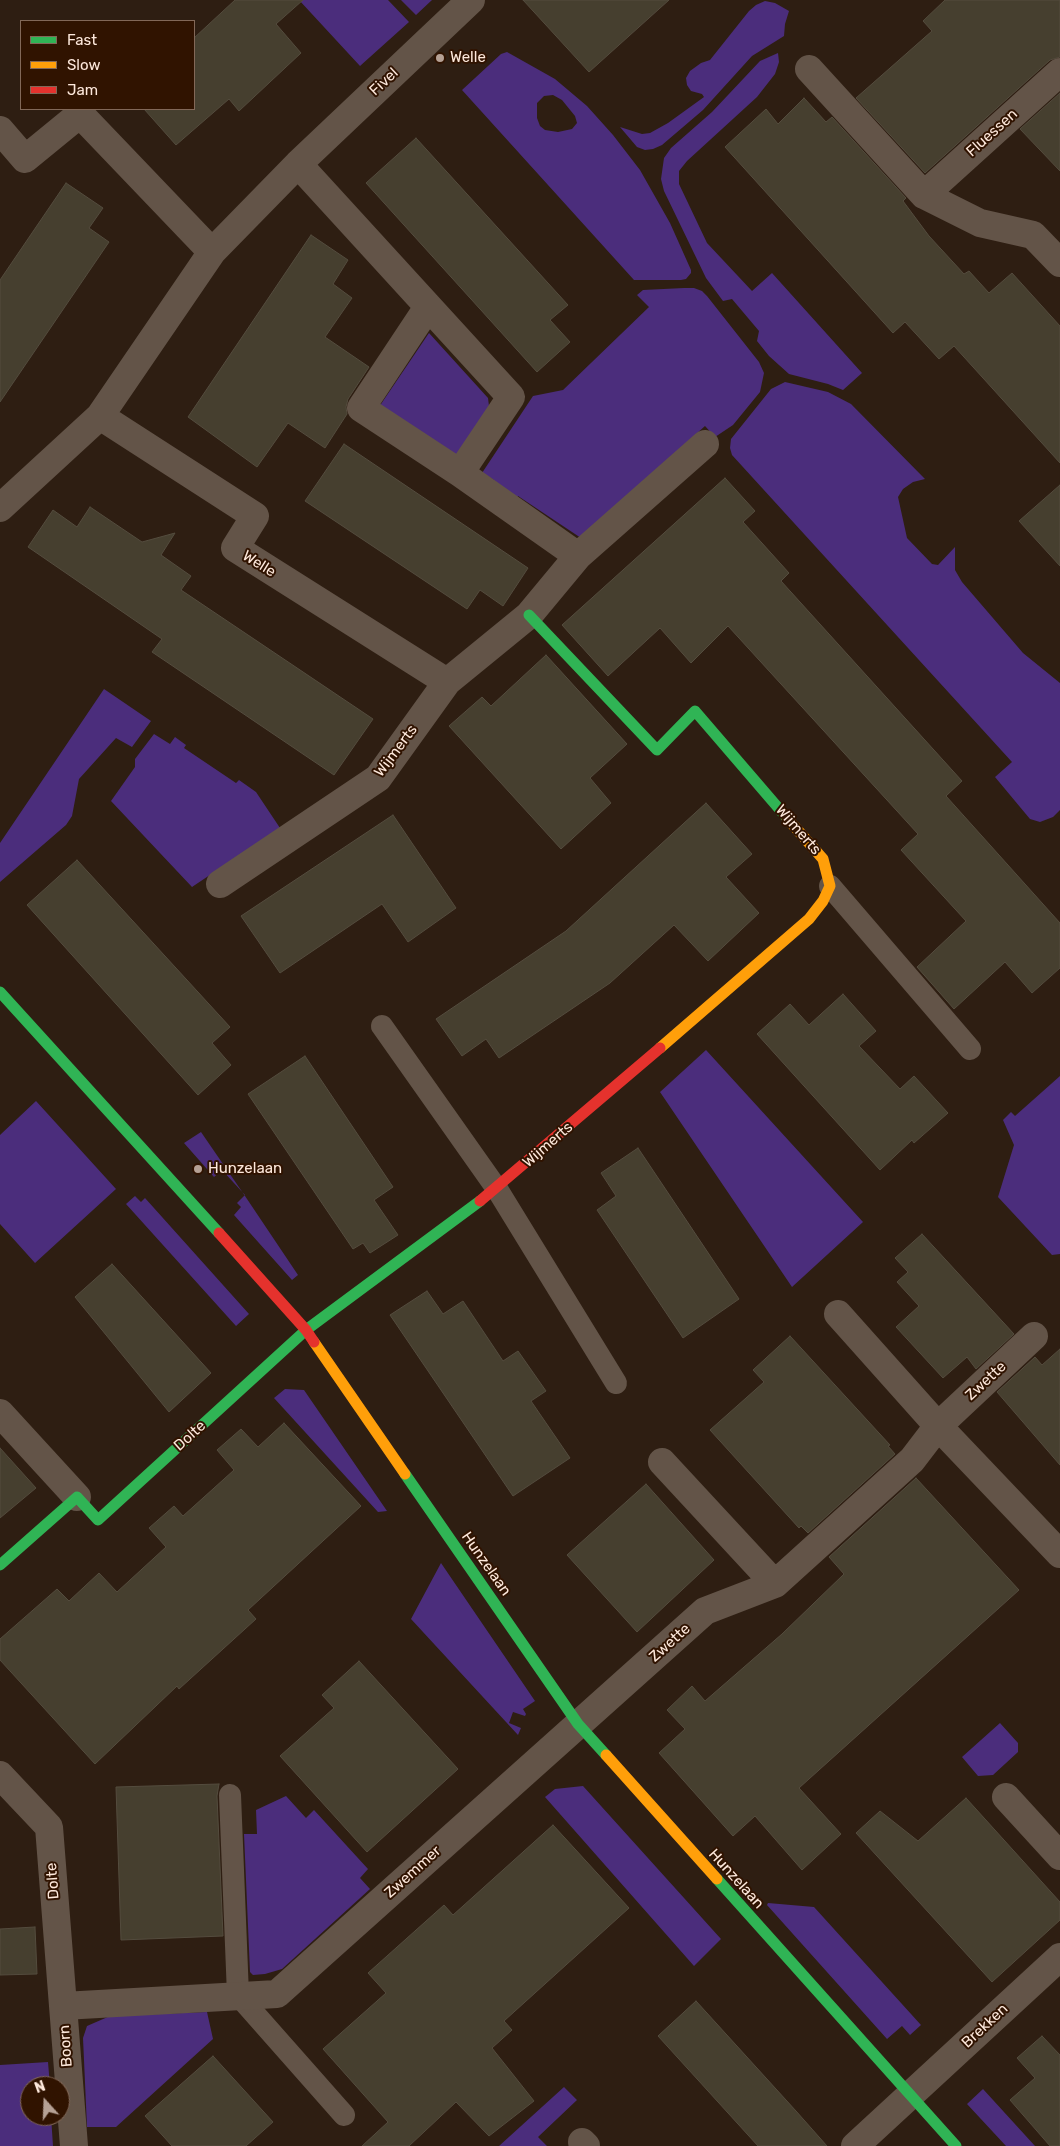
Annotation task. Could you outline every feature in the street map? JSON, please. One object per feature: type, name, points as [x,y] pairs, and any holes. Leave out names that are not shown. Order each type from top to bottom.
[{"type":"street","name":"Fivel","points":[[298,164],[471,0]]},
{"type":"street","points":[[809,69],[924,195],[980,223],[1033,235],[1060,263]]},
{"type":"street","name":"Fluessen","points":[[924,195],[1060,72]]},
{"type":"street","points":[[0,130],[25,159],[80,114],[212,252]]},
{"type":"street","points":[[0,508],[100,416],[212,252],[298,164],[511,397],[460,474]]},
{"type":"street","points":[[428,307],[361,408],[578,556]]},
{"type":"street","name":"Welle","points":[[100,416],[255,516],[235,548],[446,682]]},
{"type":"street","name":"Wijmerts","points":[[220,884],[378,778],[446,682],[529,615],[578,556],[705,444]]},
{"type":"street","name":"Wijmerts","points":[[306,1330],[497,1189],[809,918],[822,901],[830,886],[824,859],[695,711],[657,750],[529,615]]},
{"type":"street","name":"Hunzelaan","points":[[0,992],[306,1330],[578,1724],[956,2146]]},
{"type":"street","points":[[838,1314],[938,1426],[1060,1554]]},
{"type":"street","name":"Dolte","points":[[0,1413],[98,1520],[306,1330]]},
{"type":"street","name":"Zwette","points":[[578,1724],[705,1611],[775,1584],[912,1460],[938,1426],[1034,1336]]},
{"type":"street","points":[[662,1462],[775,1584]]},
{"type":"street","points":[[0,1565],[77,1497]]},
{"type":"street","name":"Zwemmer","points":[[63,2006],[277,1994],[578,1724]]},
{"type":"street","name":"Dolte","points":[[0,1775],[49,1827],[63,2006]]},
{"type":"street","points":[[1006,1797],[1060,1856]]},
{"type":"street","name":"Brekken","points":[[910,2095],[1060,1957]]},
{"type":"street","name":"Boorn","points":[[63,2006],[74,2146]]},
{"type":"street","points":[[855,2146],[910,2095]]},
{"type":"lane","points":[[830,886],[970,1048]]},
{"type":"lane","points":[[382,1026],[497,1189],[616,1382]]},
{"type":"lane","points":[[230,1795],[238,1995],[344,2115]]},
{"type":"shaded area","points":[[299,0],[388,0],[409,22],[360,66]]},
{"type":"shaded area","points":[[401,0],[432,0],[416,15]]},
{"type":"shaded area","points":[[765,1],[775,3],[789,11],[784,36],[752,56],[703,110],[662,145],[645,150],[637,147],[620,127],[642,134],[650,133],[668,123],[704,97],[702,94],[691,91],[687,85],[686,78],[690,71],[701,63],[710,60],[749,11]]},
{"type":"shaded area","points":[[507,52],[555,79],[587,106],[613,135],[640,170],[670,223],[691,270],[686,279],[634,280],[462,90],[501,54]],"holes":[[[553,95],[562,100],[575,116],[577,123],[572,129],[558,132],[545,130],[540,126],[537,118],[537,103],[544,96]]]},
{"type":"shaded area","points":[[778,53],[779,62],[775,74],[757,97],[687,161],[679,171],[679,184],[707,243],[752,291],[772,273],[862,373],[843,390],[789,374],[769,356],[757,341],[759,331],[732,299],[723,301],[706,278],[664,191],[661,179],[664,158],[671,148],[712,112],[760,61]]},
{"type":"shaded area","points":[[694,288],[702,291],[707,296],[759,362],[764,373],[760,392],[733,425],[715,437],[705,426],[581,538],[518,496],[515,500],[490,488],[494,480],[482,473],[533,396],[563,390],[649,307],[637,295],[643,290]]},
{"type":"shaded area","points":[[429,333],[488,398],[489,406],[458,461],[379,407]]},
{"type":"shaded area","points":[[785,382],[828,392],[851,404],[925,479],[913,482],[903,489],[898,497],[907,538],[932,564],[938,565],[955,547],[955,570],[962,582],[1023,653],[1060,683],[1060,810],[1053,817],[1040,822],[1030,819],[995,777],[1012,762],[732,455],[730,448],[731,439],[771,389]]},
{"type":"shaded area","points":[[104,689],[151,721],[132,747],[116,738],[79,779],[72,816],[66,825],[0,882],[0,843]]},
{"type":"shaded area","points":[[154,734],[170,744],[175,737],[186,745],[184,748],[236,783],[239,780],[256,792],[280,828],[192,887],[111,801],[135,767],[135,759]]},
{"type":"shaded area","points":[[706,1050],[863,1222],[792,1287],[660,1092]]},
{"type":"shaded area","points":[[1060,1076],[1060,1254],[1052,1255],[998,1197],[1014,1145],[1003,1120],[1011,1112],[1015,1116]]},
{"type":"shaded area","points":[[36,1101],[116,1189],[35,1263],[0,1224],[0,1135]]},
{"type":"shaded area","points":[[201,1132],[242,1192],[222,1170],[214,1177],[184,1143]]},
{"type":"shaded area","points":[[245,1195],[298,1275],[292,1280],[234,1215],[241,1207],[237,1203]]},
{"type":"shaded area","points":[[135,1196],[141,1202],[145,1198],[249,1314],[236,1326],[126,1204]]},
{"type":"shaded area","points":[[285,1389],[304,1390],[387,1511],[378,1512],[274,1398]]},
{"type":"shaded area","points":[[441,1563],[535,1701],[523,1709],[526,1714],[525,1716],[513,1712],[509,1723],[521,1728],[518,1735],[411,1619]]},
{"type":"shaded area","points":[[1000,1723],[1018,1743],[1018,1752],[993,1775],[978,1776],[962,1757]]},
{"type":"shaded area","points":[[583,1786],[721,1939],[694,1966],[545,1797],[555,1789]]},
{"type":"shaded area","points":[[286,1796],[306,1818],[314,1810],[368,1869],[360,1878],[370,1889],[282,1969],[253,1975],[250,1972],[244,1834],[257,1834],[256,1810]]},
{"type":"shaded area","points":[[768,1903],[814,1907],[921,2025],[910,2035],[902,2026],[887,2039],[767,1905]]},
{"type":"shaded area","points":[[207,2012],[213,2039],[116,2127],[87,2127],[83,2038],[87,2026],[110,2016]]},
{"type":"shaded area","points":[[48,2062],[49,2076],[20,2076],[20,2126],[52,2126],[53,2146],[0,2146],[0,2065]]},
{"type":"shaded area","points":[[564,2087],[577,2100],[538,2137],[547,2146],[499,2146]]},
{"type":"shaded area","points":[[983,2089],[1035,2146],[1006,2146],[967,2104]]},
{"type":"building","points":[[235,0],[303,0],[276,24],[301,53],[239,111],[229,99],[176,145],[145,110],[195,110],[195,37]]},
{"type":"building","points":[[523,0],[669,0],[589,72]]},
{"type":"building","points":[[945,0],[1060,0],[1060,57],[1050,60],[925,173],[856,98],[932,31],[923,21]]},
{"type":"building","points":[[1060,93],[1060,171],[1020,129]]},
{"type":"building","points":[[804,98],[826,122],[832,117],[906,198],[903,201],[929,236],[964,274],[969,271],[989,293],[1012,273],[1060,326],[1060,463],[954,346],[939,359],[905,322],[893,333],[725,147],[766,109],[778,124]]},
{"type":"building","points":[[416,138],[568,305],[550,320],[570,342],[537,372],[366,183]]},
{"type":"building","points":[[66,183],[103,208],[89,228],[109,242],[0,402],[0,280]]},
{"type":"building","points":[[311,235],[348,260],[333,284],[352,298],[325,337],[369,367],[348,399],[347,414],[325,448],[288,423],[257,467],[188,417]]},
{"type":"building","points":[[344,444],[528,568],[503,606],[480,590],[467,609],[305,501]]},
{"type":"building","points":[[725,478],[755,511],[743,522],[789,573],[781,581],[962,781],[946,796],[1060,923],[1060,968],[1032,993],[1005,962],[954,1009],[917,967],[966,921],[901,850],[918,834],[728,626],[691,663],[660,628],[608,676],[562,625]]},
{"type":"building","points":[[1060,485],[1060,566],[1019,521]]},
{"type":"building","points":[[90,507],[142,542],[175,533],[161,555],[191,576],[181,590],[373,719],[334,775],[152,652],[162,639],[28,547],[53,510],[77,527]]},
{"type":"building","points":[[546,655],[627,744],[590,778],[611,803],[561,849],[449,726],[482,697],[491,706]]},
{"type":"building","points":[[706,803],[752,854],[726,877],[759,913],[708,961],[674,925],[610,983],[499,1058],[486,1039],[462,1056],[436,1019],[566,931]]},
{"type":"building","points":[[393,815],[456,908],[408,942],[382,904],[280,973],[241,916]]},
{"type":"building","points":[[77,860],[230,1027],[212,1043],[231,1065],[198,1095],[27,905]]},
{"type":"building","points":[[843,994],[876,1031],[859,1046],[900,1089],[914,1076],[948,1113],[914,1143],[912,1140],[880,1170],[757,1034],[790,1004],[809,1025]]},
{"type":"building","points":[[305,1056],[393,1187],[374,1200],[398,1235],[370,1253],[363,1243],[353,1249],[248,1094]]},
{"type":"building","points":[[638,1148],[739,1299],[683,1338],[597,1210],[616,1196],[601,1173]]},
{"type":"building","points":[[922,1234],[1014,1334],[976,1369],[967,1357],[943,1378],[896,1327],[919,1306],[897,1282],[908,1272],[895,1258]]},
{"type":"building","points":[[112,1264],[211,1373],[169,1412],[75,1297]]},
{"type":"building","points":[[427,1291],[443,1314],[463,1301],[503,1361],[518,1351],[546,1391],[531,1401],[570,1458],[513,1496],[390,1315]]},
{"type":"building","points":[[790,1336],[890,1445],[888,1446],[895,1454],[808,1533],[801,1526],[799,1528],[710,1430],[764,1382],[753,1370]]},
{"type":"building","points":[[1060,1349],[1060,1465],[997,1392],[1035,1357],[1042,1365]]},
{"type":"building","points":[[284,1423],[361,1506],[248,1610],[256,1619],[179,1689],[177,1686],[95,1764],[0,1660],[0,1639],[57,1589],[69,1601],[99,1573],[117,1592],[166,1547],[149,1528],[174,1506],[183,1516],[234,1470],[217,1450],[241,1429],[258,1447]]},
{"type":"building","points":[[0,1448],[36,1488],[0,1518]]},
{"type":"building","points":[[916,1478],[1019,1590],[799,1788],[841,1834],[802,1870],[755,1816],[733,1836],[659,1753],[685,1729],[667,1710],[692,1686],[705,1701],[782,1634],[844,1574],[829,1557]]},
{"type":"building","points":[[646,1484],[714,1560],[637,1632],[567,1555]]},
{"type":"building","points":[[359,1661],[458,1769],[367,1852],[280,1756],[334,1708],[322,1695]]},
{"type":"building","points":[[219,1784],[217,1796],[223,1936],[121,1940],[116,1787]]},
{"type":"building","points":[[966,1798],[1060,1902],[1060,1920],[992,1982],[856,1833],[880,1811],[918,1841]]},
{"type":"building","points":[[553,1825],[629,1908],[504,2021],[512,2030],[492,2048],[534,2101],[489,2136],[456,2102],[409,2146],[362,2146],[388,2122],[323,2049],[386,1993],[368,1973],[444,1905],[453,1915]]},
{"type":"building","points":[[35,1927],[37,1974],[0,1975],[0,1929]]},
{"type":"building","points":[[696,2001],[827,2146],[758,2146],[658,2036]]},
{"type":"building","points":[[1042,2036],[1060,2055],[1060,2146],[1050,2146],[1010,2100],[1035,2078],[1017,2058]]},
{"type":"building","points":[[213,2056],[273,2122],[246,2146],[172,2146],[145,2116]]},
{"type":"traffic: fast","points":[[529,615],[657,750],[695,711],[787,818]]},
{"type":"traffic: fast","points":[[0,992],[219,1233]]},
{"type":"traffic: fast","points":[[0,1565],[77,1497],[98,1520],[306,1330],[480,1201]]},
{"type":"traffic: fast","points":[[405,1474],[578,1724],[606,1755]]},
{"type":"traffic: fast","points":[[717,1879],[956,2146]]},
{"type":"traffic: slow","points":[[660,1048],[809,919],[823,901],[830,886],[823,859],[787,818]]},
{"type":"traffic: slow","points":[[314,1342],[405,1474]]},
{"type":"traffic: slow","points":[[606,1755],[717,1879]]},
{"type":"traffic: jam","points":[[480,1201],[660,1048]]},
{"type":"traffic: jam","points":[[219,1233],[306,1330],[314,1342]]},
{"type":"place","name":"Welle","points":[[440,58]]},
{"type":"place","name":"Hunzelaan","points":[[198,1169]]}]
